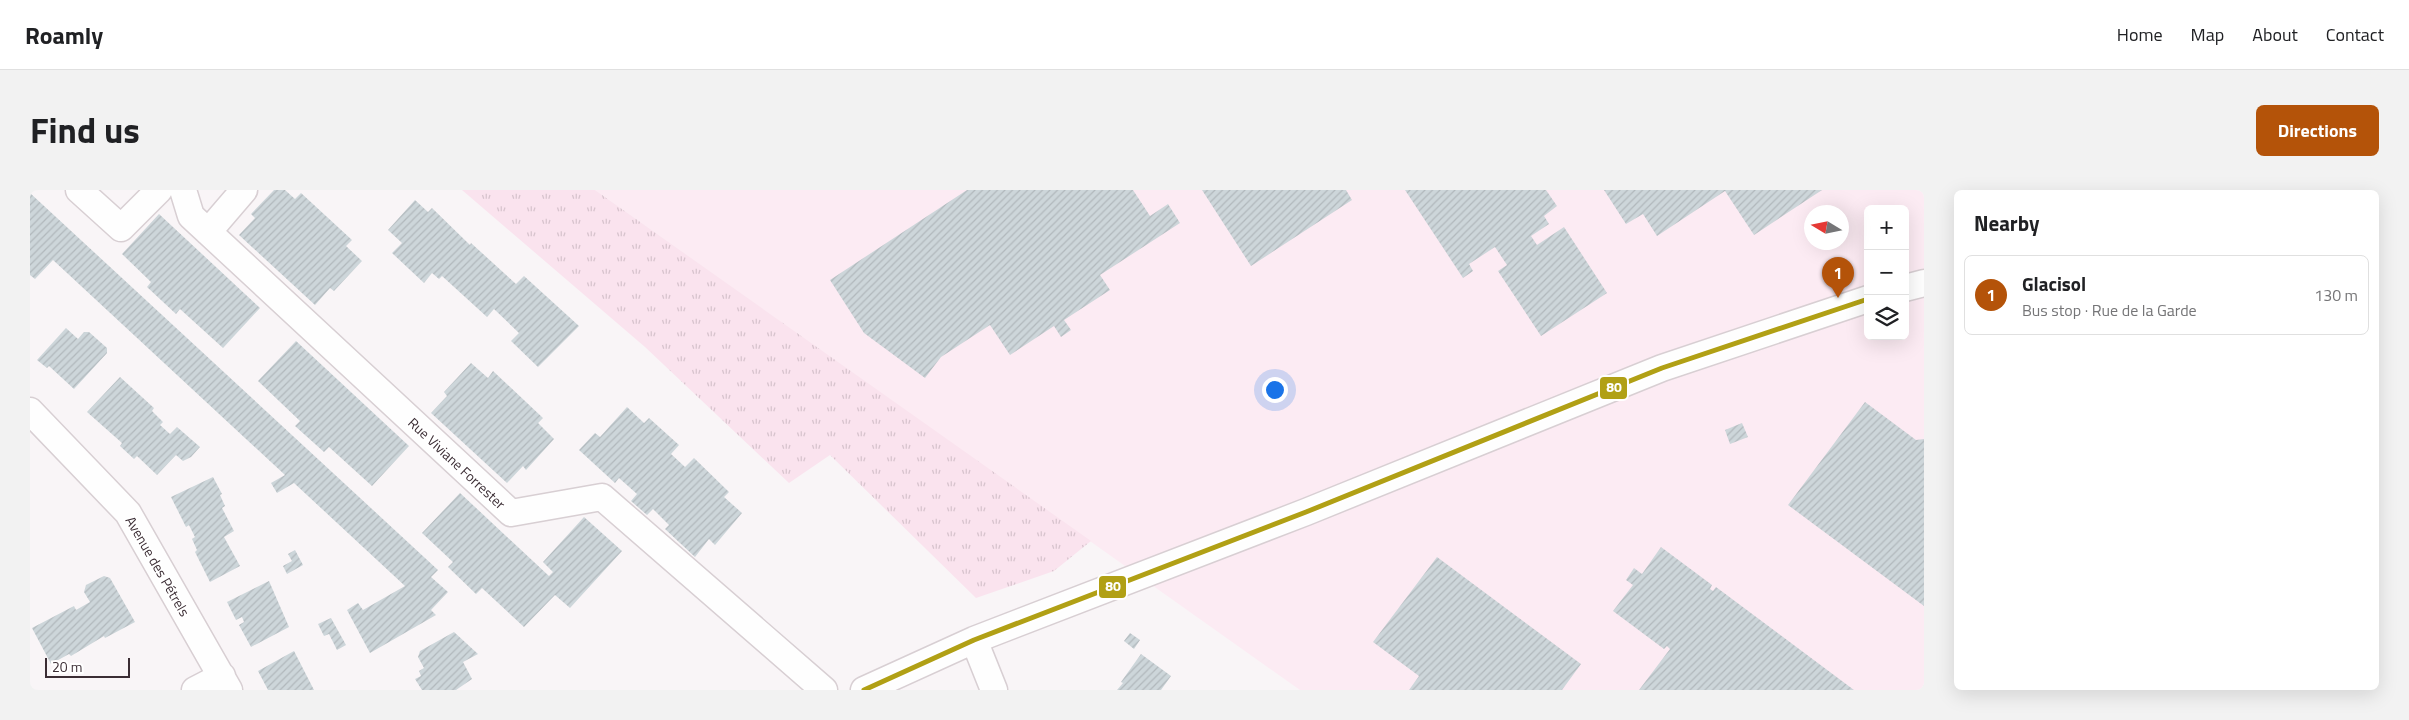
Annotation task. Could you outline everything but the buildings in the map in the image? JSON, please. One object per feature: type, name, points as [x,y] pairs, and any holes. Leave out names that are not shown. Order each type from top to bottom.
[{"type":"street","points":[[79,190],[120,228],[159,190]]},
{"type":"street","name":"Rue Viviane Forrester","points":[[183,190],[191,216],[511,513],[602,497],[824,690]]},
{"type":"street","points":[[208,232],[244,190]]},
{"type":"street","points":[[1909,287],[1924,283]]},
{"type":"street","points":[[864,690],[974,640],[1306,512],[1662,368],[1864,299]]},
{"type":"street","name":"Avenue des Pétrels","points":[[30,411],[128,513],[225,683]]},
{"type":"street","points":[[974,640],[994,690]]},
{"type":"street","points":[[195,690],[225,683]]},
{"type":"shaded area","points":[[595,190],[1924,190],[1924,690],[1300,690]]},
{"type":"green space","points":[[462,190],[595,190],[1091,541],[1054,571],[976,598],[830,455],[789,483],[645,347]]},
{"type":"transit line","name":"80","points":[[864,690],[974,640],[1306,512],[1662,368],[1864,300]]},
{"type":"place","name":"Glacisol","points":[[1838,298]]}]
